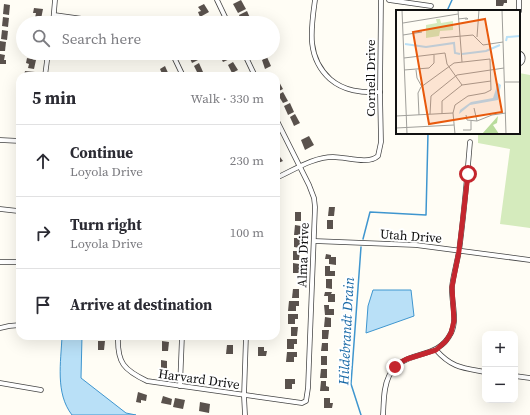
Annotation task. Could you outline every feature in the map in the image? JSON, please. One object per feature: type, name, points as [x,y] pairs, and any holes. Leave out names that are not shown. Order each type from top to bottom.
[{"type":"street","points":[[55,0],[54,15],[61,16]]},
{"type":"street","points":[[216,0],[224,16]]},
{"type":"street","points":[[315,0],[312,24],[312,45],[318,64],[322,71],[343,88],[368,93],[380,92]]},
{"type":"street","name":"Cornell Drive","points":[[300,167],[317,159],[330,157],[370,160],[378,156],[381,148],[381,0]]},
{"type":"street","points":[[389,0],[431,6]]},
{"type":"street","points":[[520,53],[522,54],[523,58],[520,63]]},
{"type":"street","points":[[46,72],[47,60]]},
{"type":"street","points":[[176,60],[182,72]]},
{"type":"street","points":[[247,60],[253,72]]},
{"type":"street","name":"Alma Drive","points":[[280,127],[314,198],[315,207],[306,401]]},
{"type":"street","points":[[0,140],[16,141]]},
{"type":"street","points":[[383,415],[384,395],[388,377],[395,367],[407,359],[436,350],[446,341],[452,329],[454,321],[452,287],[459,251],[468,174],[470,142]]},
{"type":"street","points":[[280,176],[300,167]]},
{"type":"street","points":[[0,209],[16,211]]},
{"type":"street","name":"Utah Drive","points":[[314,242],[416,245],[530,260]]},
{"type":"street","points":[[0,262],[16,262]]},
{"type":"street","points":[[0,328],[16,325]]},
{"type":"street","name":"Harvard Drive","points":[[118,340],[121,362],[127,370],[147,381],[244,396],[302,403],[306,401]]},
{"type":"street","points":[[180,386],[182,340]]},
{"type":"street","points":[[245,415],[244,396],[246,340]]},
{"type":"street","points":[[436,350],[443,358],[454,365],[482,371]]},
{"type":"street","points":[[518,376],[530,378]]},
{"type":"street","points":[[0,383],[41,390]]},
{"type":"green space","points":[[520,73],[530,75],[530,228],[500,224],[510,149],[478,143],[478,134],[520,134]]},
{"type":"water","points":[[373,290],[411,290],[414,316],[366,333],[368,306]]},
{"type":"water","points":[[62,340],[82,340],[81,378],[126,413],[136,415],[72,415],[63,397],[60,367]]},
{"type":"building","points":[[241,0],[246,9],[238,13],[233,4]]},
{"type":"building","points":[[496,0],[507,0],[507,3],[504,3],[503,6],[496,6]]},
{"type":"building","points":[[4,4],[10,5],[9,15],[3,14]]},
{"type":"building","points":[[204,4],[209,12],[200,16],[198,12],[201,11],[198,7]]},
{"type":"building","points":[[34,8],[43,9],[42,16],[35,16],[36,13],[33,13]]},
{"type":"building","points":[[247,11],[249,16],[239,16]]},
{"type":"building","points":[[3,17],[9,18],[8,27],[2,26]]},
{"type":"building","points":[[2,30],[8,31],[7,40],[1,39]]},
{"type":"building","points":[[0,41],[6,42],[5,51],[0,51]]},
{"type":"building","points":[[0,54],[5,55],[4,60],[6,60],[6,64],[0,64]]},
{"type":"building","points":[[27,60],[36,60],[34,69],[28,68],[29,64],[26,63]]},
{"type":"building","points":[[191,60],[198,60],[192,63]]},
{"type":"building","points":[[262,60],[268,60],[271,66],[265,69]]},
{"type":"building","points":[[233,62],[238,70],[232,72],[228,65]]},
{"type":"building","points":[[199,63],[203,72],[197,72],[194,66]]},
{"type":"building","points":[[165,66],[168,72],[161,72],[160,69]]},
{"type":"building","points":[[280,84],[283,89],[280,90]]},
{"type":"building","points":[[283,92],[288,101],[283,103],[280,98],[280,94]]},
{"type":"building","points":[[290,103],[294,112],[288,115],[284,106]]},
{"type":"building","points":[[295,114],[300,123],[294,126],[290,117]]},
{"type":"building","points":[[309,136],[314,145],[305,150],[301,140]]},
{"type":"building","points":[[329,207],[335,207],[334,216],[328,216]]},
{"type":"building","points":[[295,212],[301,212],[301,221],[295,221]]},
{"type":"building","points":[[327,220],[333,220],[333,229],[327,229]]},
{"type":"building","points":[[295,225],[301,226],[300,235],[294,235]]},
{"type":"building","points":[[294,238],[300,238],[300,248],[294,247]]},
{"type":"building","points":[[293,251],[300,251],[299,260],[293,260]]},
{"type":"building","points":[[326,254],[331,255],[331,257],[336,257],[336,265],[329,264],[329,259],[325,259]]},
{"type":"building","points":[[293,263],[299,264],[299,273],[293,273]]},
{"type":"building","points":[[325,266],[330,266],[330,271],[335,271],[335,276],[325,276]]},
{"type":"building","points":[[326,279],[332,279],[332,289],[326,288]]},
{"type":"building","points":[[293,289],[299,289],[299,298],[292,298]]},
{"type":"building","points":[[325,292],[332,292],[331,294],[335,294],[335,302],[328,302],[328,296],[324,296]]},
{"type":"building","points":[[289,301],[299,301],[299,306],[296,306],[296,311],[288,311]]},
{"type":"building","points":[[324,305],[329,305],[329,309],[334,309],[334,315],[325,315]]},
{"type":"building","points":[[288,314],[298,314],[298,319],[295,319],[295,324],[288,324]]},
{"type":"building","points":[[325,317],[331,318],[331,327],[324,327]]},
{"type":"building","points":[[291,327],[298,327],[297,336],[291,336]]},
{"type":"building","points":[[322,330],[329,330],[328,339],[322,339]]},
{"type":"building","points":[[287,339],[297,339],[297,344],[294,344],[294,349],[287,349]]},
{"type":"building","points":[[98,341],[105,341],[104,350],[98,350]]},
{"type":"building","points":[[162,341],[169,342],[168,351],[162,351]]},
{"type":"building","points":[[322,343],[328,343],[328,351],[321,351]]},
{"type":"building","points":[[227,345],[233,345],[233,354],[226,354]]},
{"type":"building","points":[[258,347],[264,347],[264,351],[267,351],[266,356],[258,356]]},
{"type":"building","points":[[287,352],[297,352],[297,357],[294,357],[294,362],[286,362]]},
{"type":"building","points":[[321,356],[327,356],[327,365],[321,365]]},
{"type":"building","points":[[161,360],[167,361],[167,370],[161,370]]},
{"type":"building","points":[[321,369],[327,369],[327,378],[320,378]]},
{"type":"building","points":[[285,379],[295,379],[295,384],[292,384],[292,389],[285,389]]},
{"type":"building","points":[[321,381],[326,381],[326,386],[329,387],[329,391],[320,391]]},
{"type":"building","points":[[138,392],[147,395],[146,401],[141,400],[141,403],[136,402]]},
{"type":"building","points":[[163,396],[172,399],[171,405],[161,403]]},
{"type":"building","points":[[175,398],[185,400],[183,409],[173,407]]},
{"type":"building","points":[[324,398],[330,398],[330,403],[333,403],[332,408],[324,408]]},
{"type":"building","points":[[200,402],[210,404],[209,413],[199,411]]},
{"type":"waterway","name":"Hildebrandt Drain","points":[[447,10],[452,0]]},
{"type":"waterway","name":"Hildebrandt Drain","points":[[363,239],[370,212],[426,215],[428,134]]},
{"type":"waterway","name":"Hildebrandt Drain","points":[[361,247],[351,384],[361,415]]},
{"type":"route","points":[[395,367],[407,359],[436,350],[446,341],[451,333],[454,321],[452,287],[459,251],[468,174]]}]
